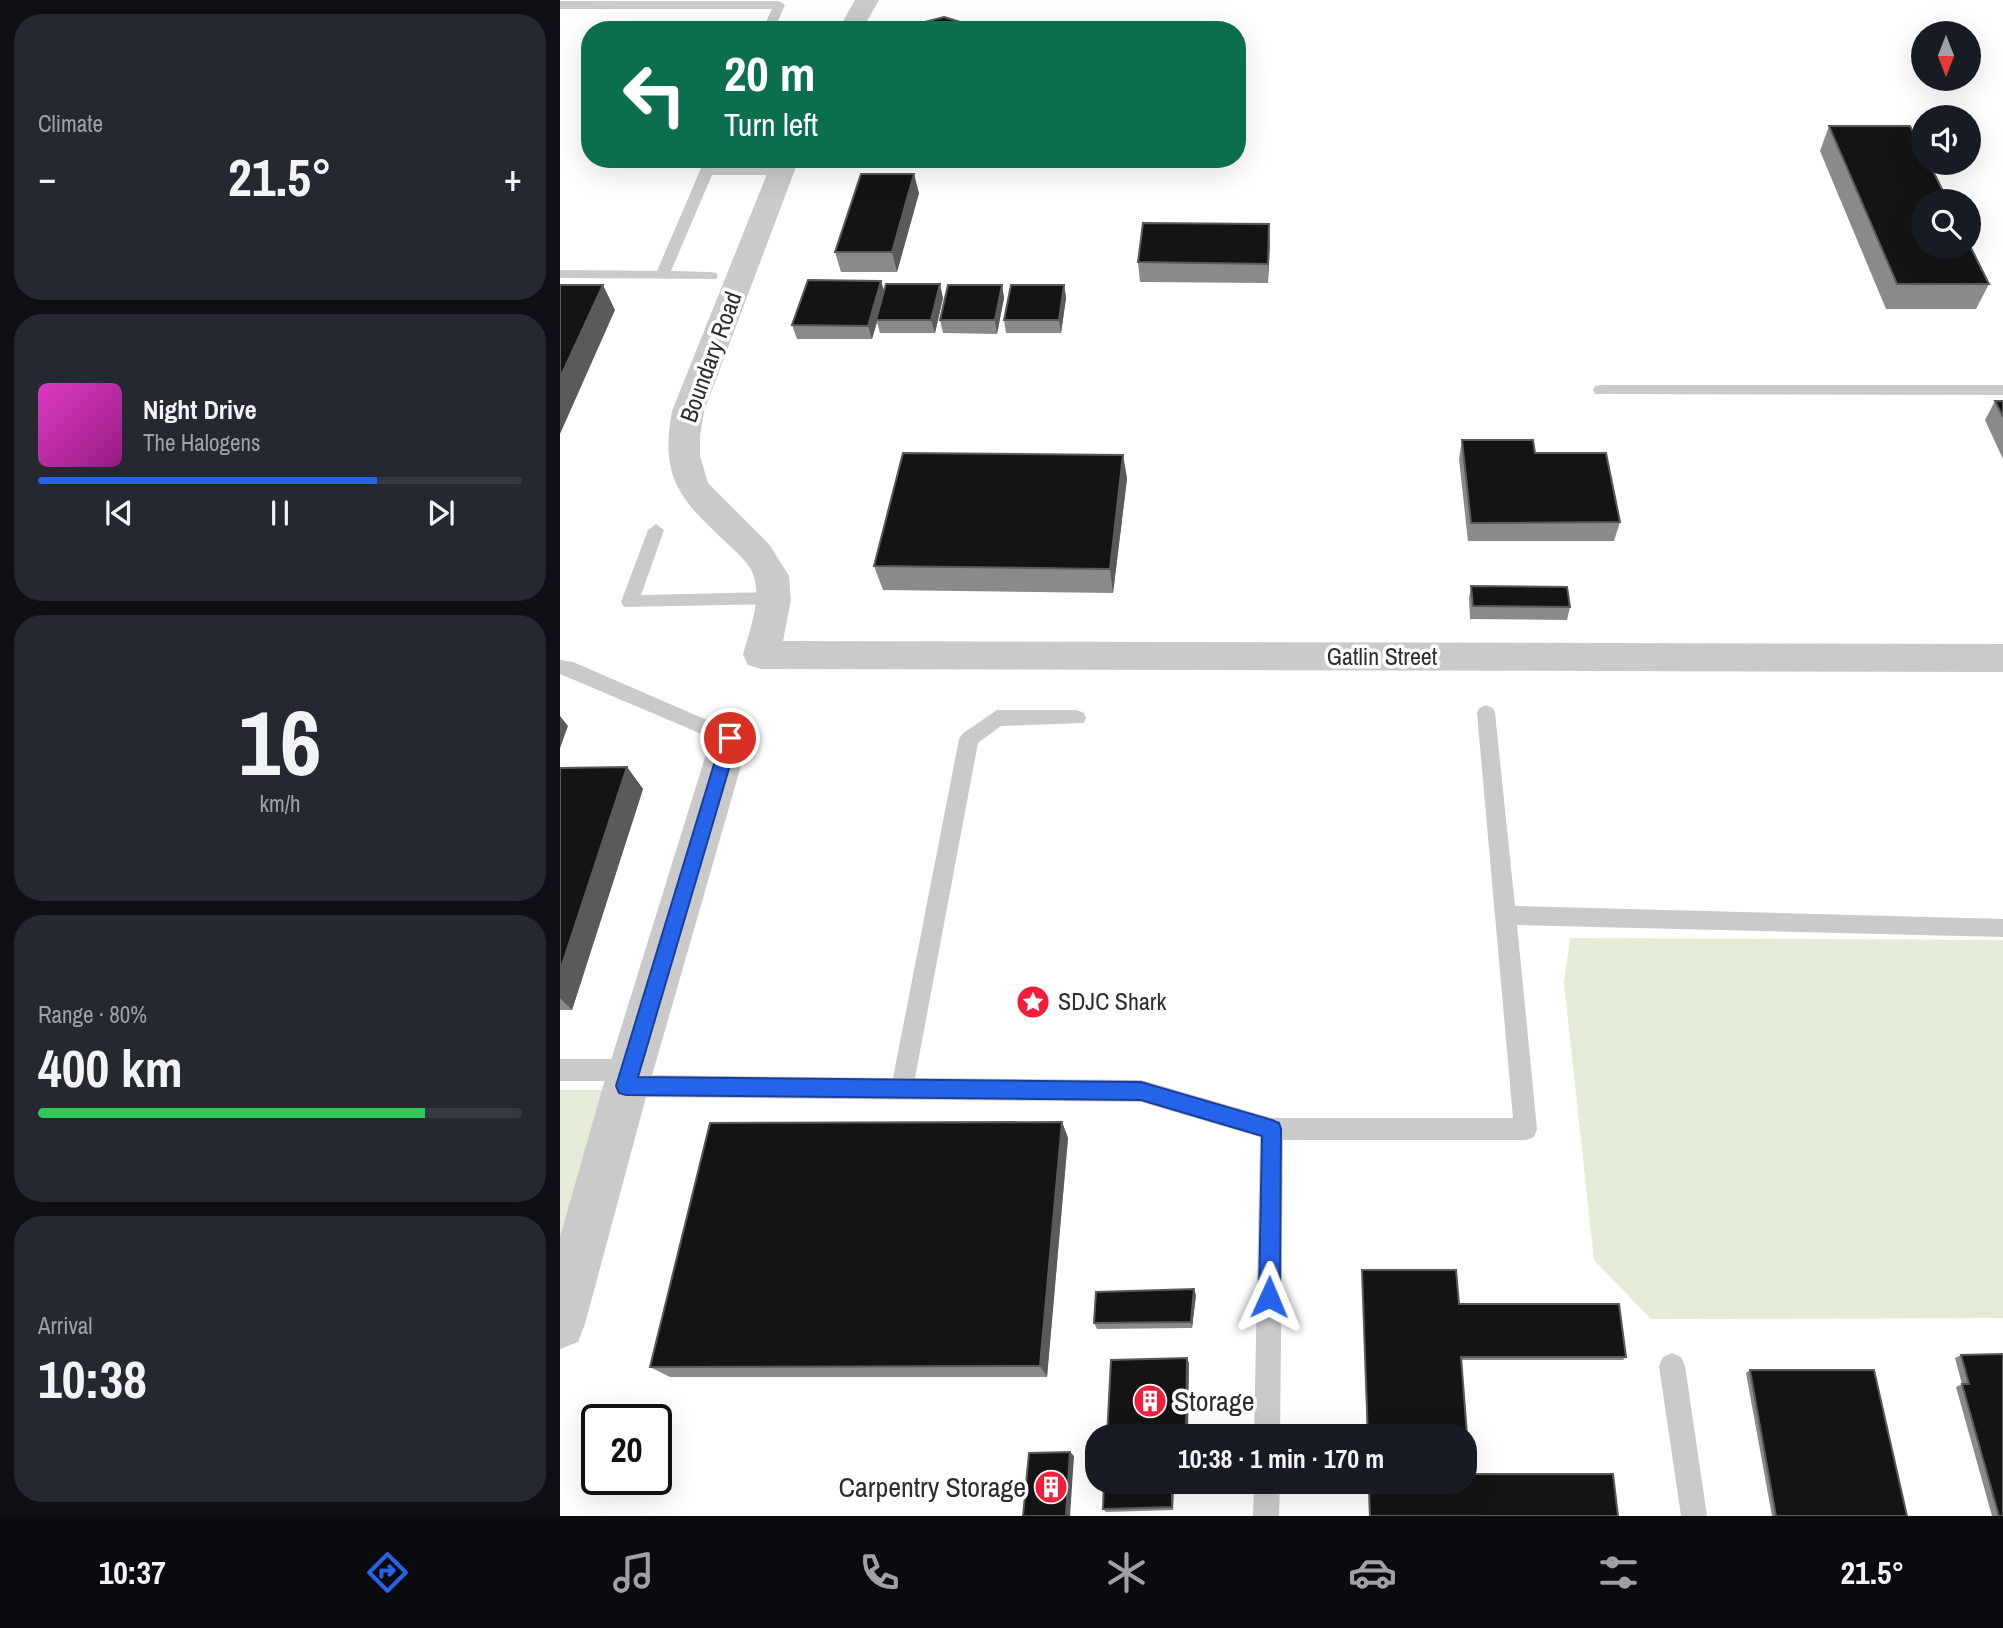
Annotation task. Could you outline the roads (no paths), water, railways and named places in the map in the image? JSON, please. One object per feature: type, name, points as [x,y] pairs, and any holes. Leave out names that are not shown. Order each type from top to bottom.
[{"type":"street","points":[[854,21],[867,0]]},
{"type":"street","name":"Boundary Road","points":[[761,655],[775,599],[773,578],[758,553],[701,497],[687,477],[682,458],[682,436],[726,276],[782,168]]},
{"type":"street","name":"Gatlin Street","points":[[761,655],[2003,658]]},
{"type":"street","points":[[560,1324],[628,1078],[730,738]]},
{"type":"lane","points":[[560,5],[779,5],[772,21]]},
{"type":"lane","points":[[662,276],[709,168]]},
{"type":"lane","points":[[560,274],[726,276]]},
{"type":"lane","points":[[1601,390],[2003,390]]},
{"type":"lane","points":[[656,530],[630,602],[775,599]]},
{"type":"lane","points":[[560,667],[567,667],[730,738]]},
{"type":"lane","points":[[560,1070],[628,1078],[902,1088],[1141,1091],[1272,1129],[1526,1129],[1486,713]]},
{"type":"lane","points":[[902,1088],[968,739],[997,718],[1077,718]]},
{"type":"lane","points":[[1506,915],[2003,928]]},
{"type":"lane","points":[[1267,1424],[1272,1129]]},
{"type":"lane","points":[[1672,1366],[1693,1516]]},
{"type":"lane","points":[[1266,1516],[1267,1494]]},
{"type":"place","name":"SDJC Shark","points":[[1033,1002]]},
{"type":"place","name":"Storage","points":[[1150,1401]]},
{"type":"place","name":"Carpentry Storage","points":[[1051,1487]]}]
